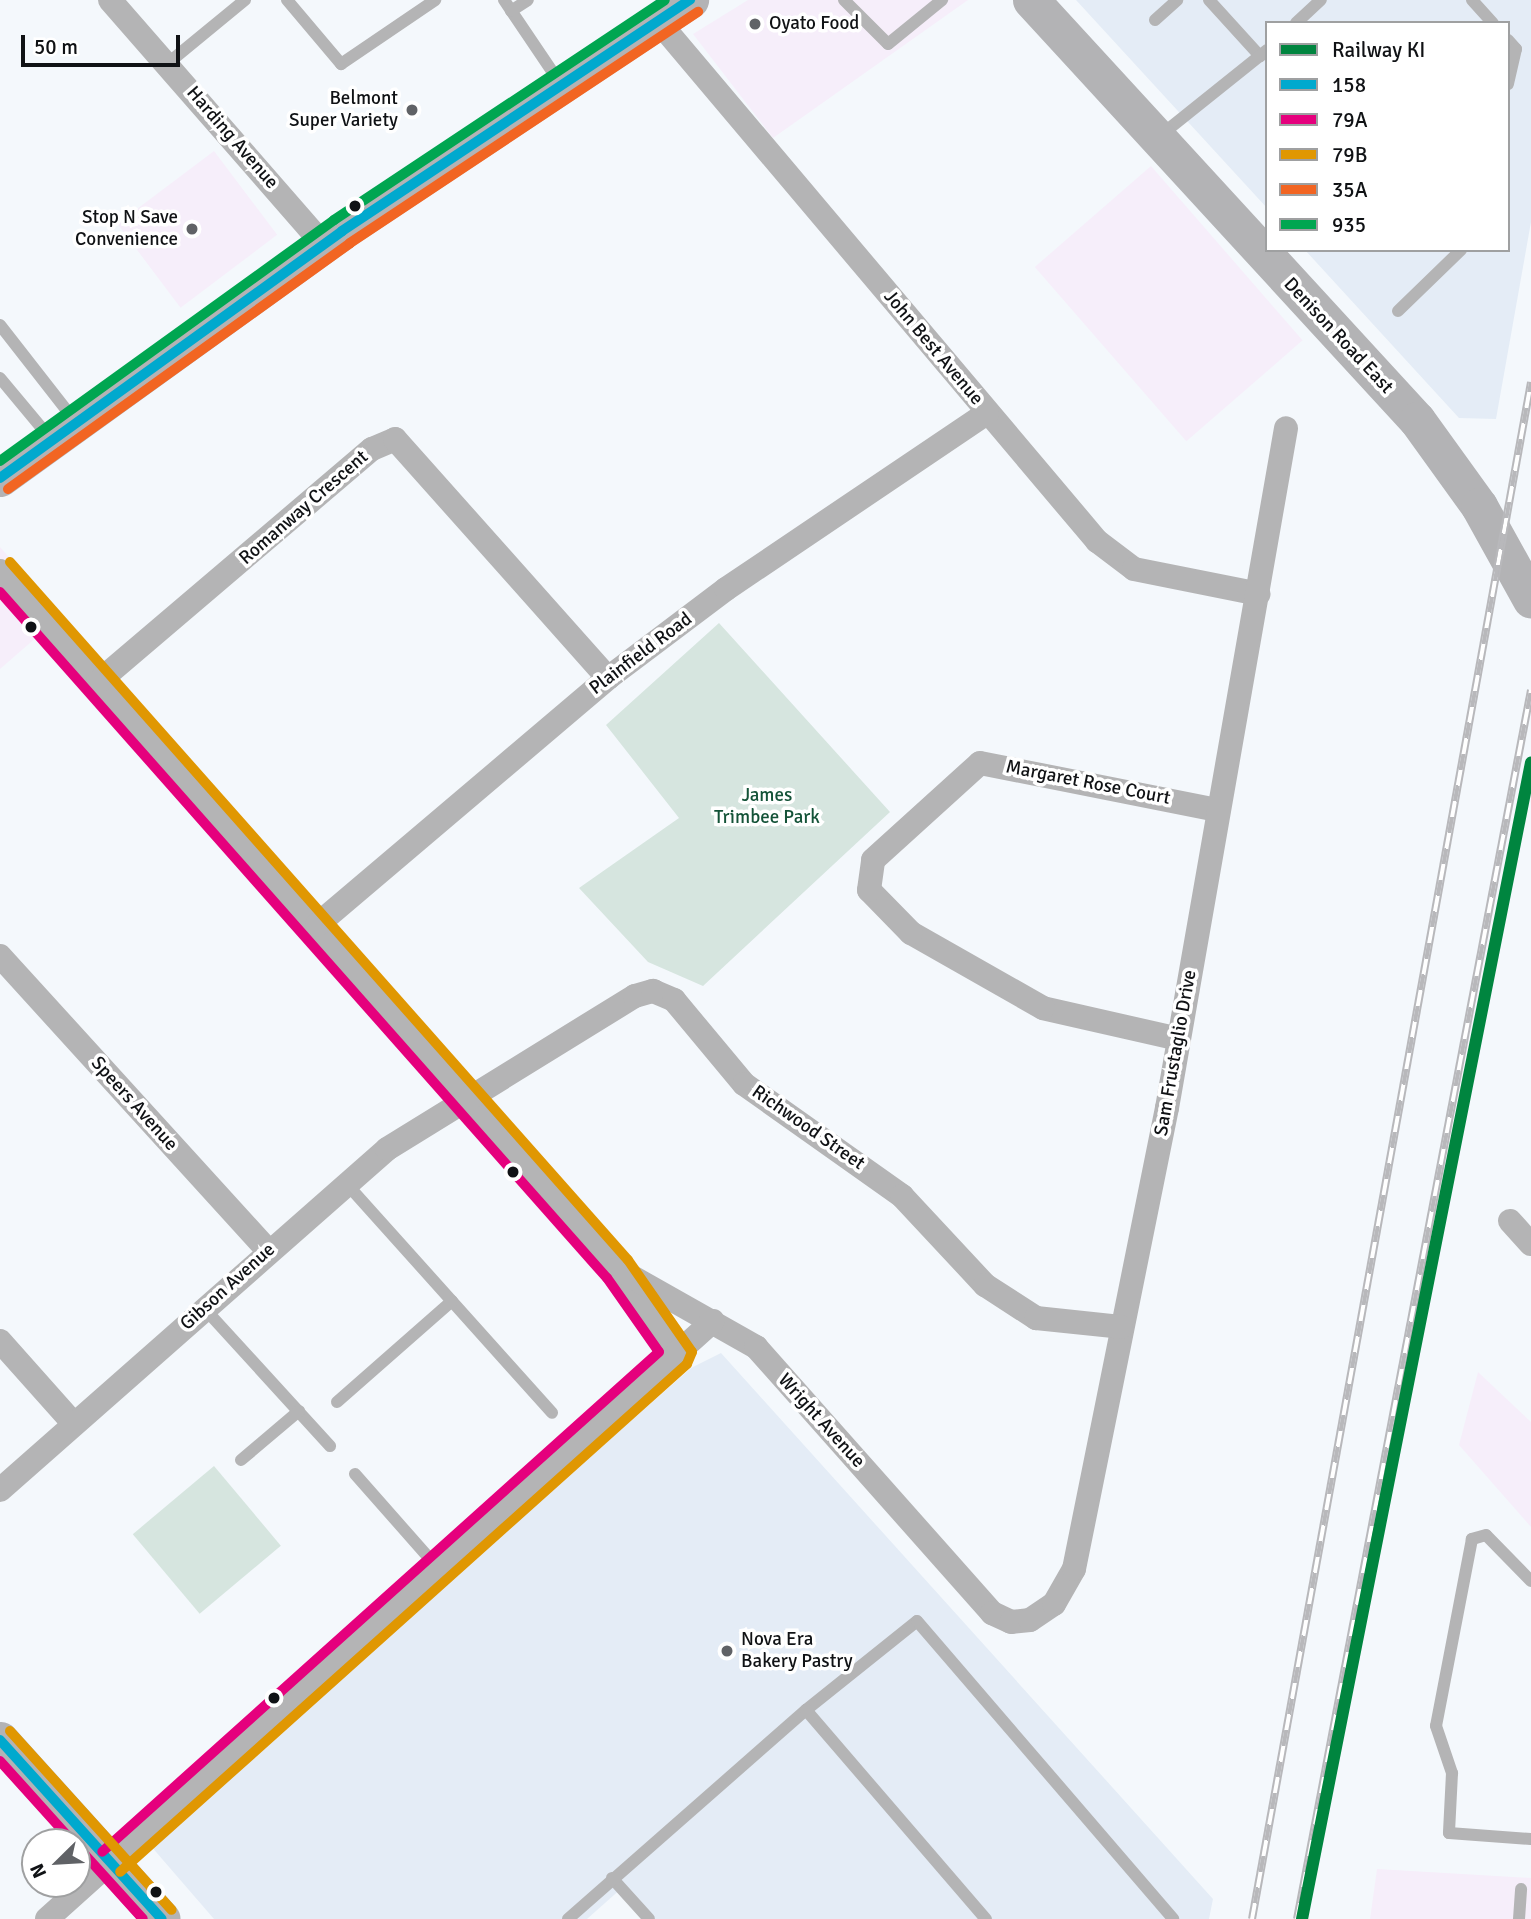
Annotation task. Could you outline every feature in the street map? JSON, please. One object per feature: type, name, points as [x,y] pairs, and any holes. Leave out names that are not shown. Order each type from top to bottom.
[{"type":"main road","points":[[0,478],[324,245],[560,83],[690,0]]},
{"type":"main road","name":"Denison Road East","points":[[1036,2],[1156,139],[1418,420],[1479,506],[1531,600]]},
{"type":"main road","points":[[0,1740],[162,1919]]},
{"type":"street","name":"Harding Avenue","points":[[110,0],[324,245]]},
{"type":"street","name":"John Best Avenue","points":[[658,21],[1097,541],[1134,569],[1259,594]]},
{"type":"street","name":"Plainfield Road","points":[[317,925],[608,678],[726,589],[987,412]]},
{"type":"street","name":"Sam Frustaglio Drive","points":[[992,1613],[1011,1622],[1030,1620],[1054,1604],[1074,1569],[1179,1039],[1286,428]]},
{"type":"street","name":"Romanway Crescent","points":[[98,682],[372,449],[395,439],[608,678]]},
{"type":"street","name":"Wright Avenue","points":[[0,571],[317,925],[618,1269],[678,1354]]},
{"type":"street","name":"Margaret Rose Court","points":[[1179,1039],[1043,1009],[911,933],[869,890],[873,860],[980,763],[1218,810]]},
{"type":"street","name":"Speers Avenue","points":[[0,956],[268,1251]]},
{"type":"street","name":"Richwood Street","points":[[465,1097],[635,996],[653,991],[674,1000],[744,1084],[902,1196],[985,1285],[1036,1318],[1121,1327]]},
{"type":"street","name":"Gibson Avenue","points":[[0,1490],[345,1181],[465,1097]]},
{"type":"street","points":[[1510,1221],[1531,1244]]},
{"type":"street","name":"Wright Avenue","points":[[618,1269],[756,1347],[992,1613]]},
{"type":"street","points":[[47,1919],[713,1321]]},
{"type":"street","points":[[0,1341],[74,1424]]},
{"type":"lane","points":[[167,64],[245,0]]},
{"type":"lane","points":[[287,0],[341,64],[435,0]]},
{"type":"lane","points":[[528,0],[507,6],[560,83]]},
{"type":"lane","points":[[844,0],[888,44],[942,0]]},
{"type":"lane","points":[[1155,20],[1177,0]]},
{"type":"lane","points":[[1156,139],[1263,53],[1209,0]]},
{"type":"lane","points":[[1298,21],[1321,0]]},
{"type":"lane","points":[[1472,0],[1491,21]]},
{"type":"lane","points":[[1510,42],[1516,49],[1510,75]]},
{"type":"lane","points":[[1398,311],[1459,252]]},
{"type":"lane","points":[[0,325],[65,433]]},
{"type":"lane","points":[[0,378],[65,433]]},
{"type":"lane","points":[[345,1181],[552,1413]]},
{"type":"lane","points":[[337,1402],[452,1301]]},
{"type":"lane","points":[[204,1308],[330,1446]]},
{"type":"lane","points":[[241,1460],[299,1411]]},
{"type":"lane","points":[[355,1474],[438,1568]]},
{"type":"lane","points":[[1529,1839],[1449,1833],[1452,1773],[1436,1726],[1472,1539],[1486,1535],[1531,1581]]},
{"type":"lane","points":[[568,1919],[806,1710],[917,1621],[1173,1919]]},
{"type":"lane","points":[[806,1710],[986,1919]]},
{"type":"lane","points":[[612,1878],[649,1919]]},
{"type":"lane","points":[[1519,1919],[1521,1889]]},
{"type":"shaded area","points":[[748,0],[968,0],[773,138],[693,34]]},
{"type":"shaded area","points":[[1076,0],[1531,0],[1531,222],[1496,419],[1459,418],[1307,252],[1510,252],[1510,21],[1265,21],[1265,206]]},
{"type":"shaded area","points":[[214,151],[277,235],[181,308],[117,224]]},
{"type":"shaded area","points":[[1151,166],[1303,340],[1186,441],[1035,267]]},
{"type":"shaded area","points":[[0,547],[61,616],[0,669]]},
{"type":"shaded area","points":[[721,1353],[1213,1899],[1209,1919],[650,1919],[623,1887],[587,1919],[214,1919],[150,1845],[691,1368]]},
{"type":"shaded area","points":[[1478,1372],[1531,1422],[1531,1527],[1459,1445]]},
{"type":"shaded area","points":[[1377,1869],[1531,1878],[1531,1919],[1370,1919]]},
{"type":"green space","name":"James Trimbee Park","points":[[719,623],[890,812],[703,986],[648,962],[579,888],[679,818],[606,725]]},
{"type":"green space","points":[[214,1466],[281,1546],[200,1614],[133,1534]]},
{"type":"railway","points":[[1252,1919],[1531,382]]},
{"type":"railway","points":[[1297,1919],[1531,690]]},
{"type":"rail line","name":"KI","points":[[1302,1919],[1531,762]]},
{"type":"transit line","name":"935","points":[[0,461],[334,220],[665,0]]},
{"type":"transit line","name":"158","points":[[0,478],[342,231],[690,0]]},
{"type":"transit line","name":"35A","points":[[8,489],[350,243],[698,12]]},
{"type":"transit line","name":"79B","points":[[10,562],[628,1260],[692,1352],[687,1364],[120,1872]]},
{"type":"transit line","name":"79A","points":[[0,592],[607,1278],[659,1352],[102,1852]]},
{"type":"transit line","name":"79B","points":[[10,1731],[172,1910]]},
{"type":"transit line","name":"158","points":[[0,1740],[162,1919]]},
{"type":"transit line","name":"79A","points":[[0,1761],[60,1828]]},
{"type":"transit line","name":"79A","points":[[91,1861],[143,1919]]},
{"type":"place","name":"Oyato Food","points":[[755,24]]},
{"type":"place","name":"Belmont Super Variety","points":[[412,110]]},
{"type":"place","name":"Stop N Save Convenience","points":[[192,229]]},
{"type":"place","name":"Nova Era Bakery Pastry","points":[[727,1651]]}]
